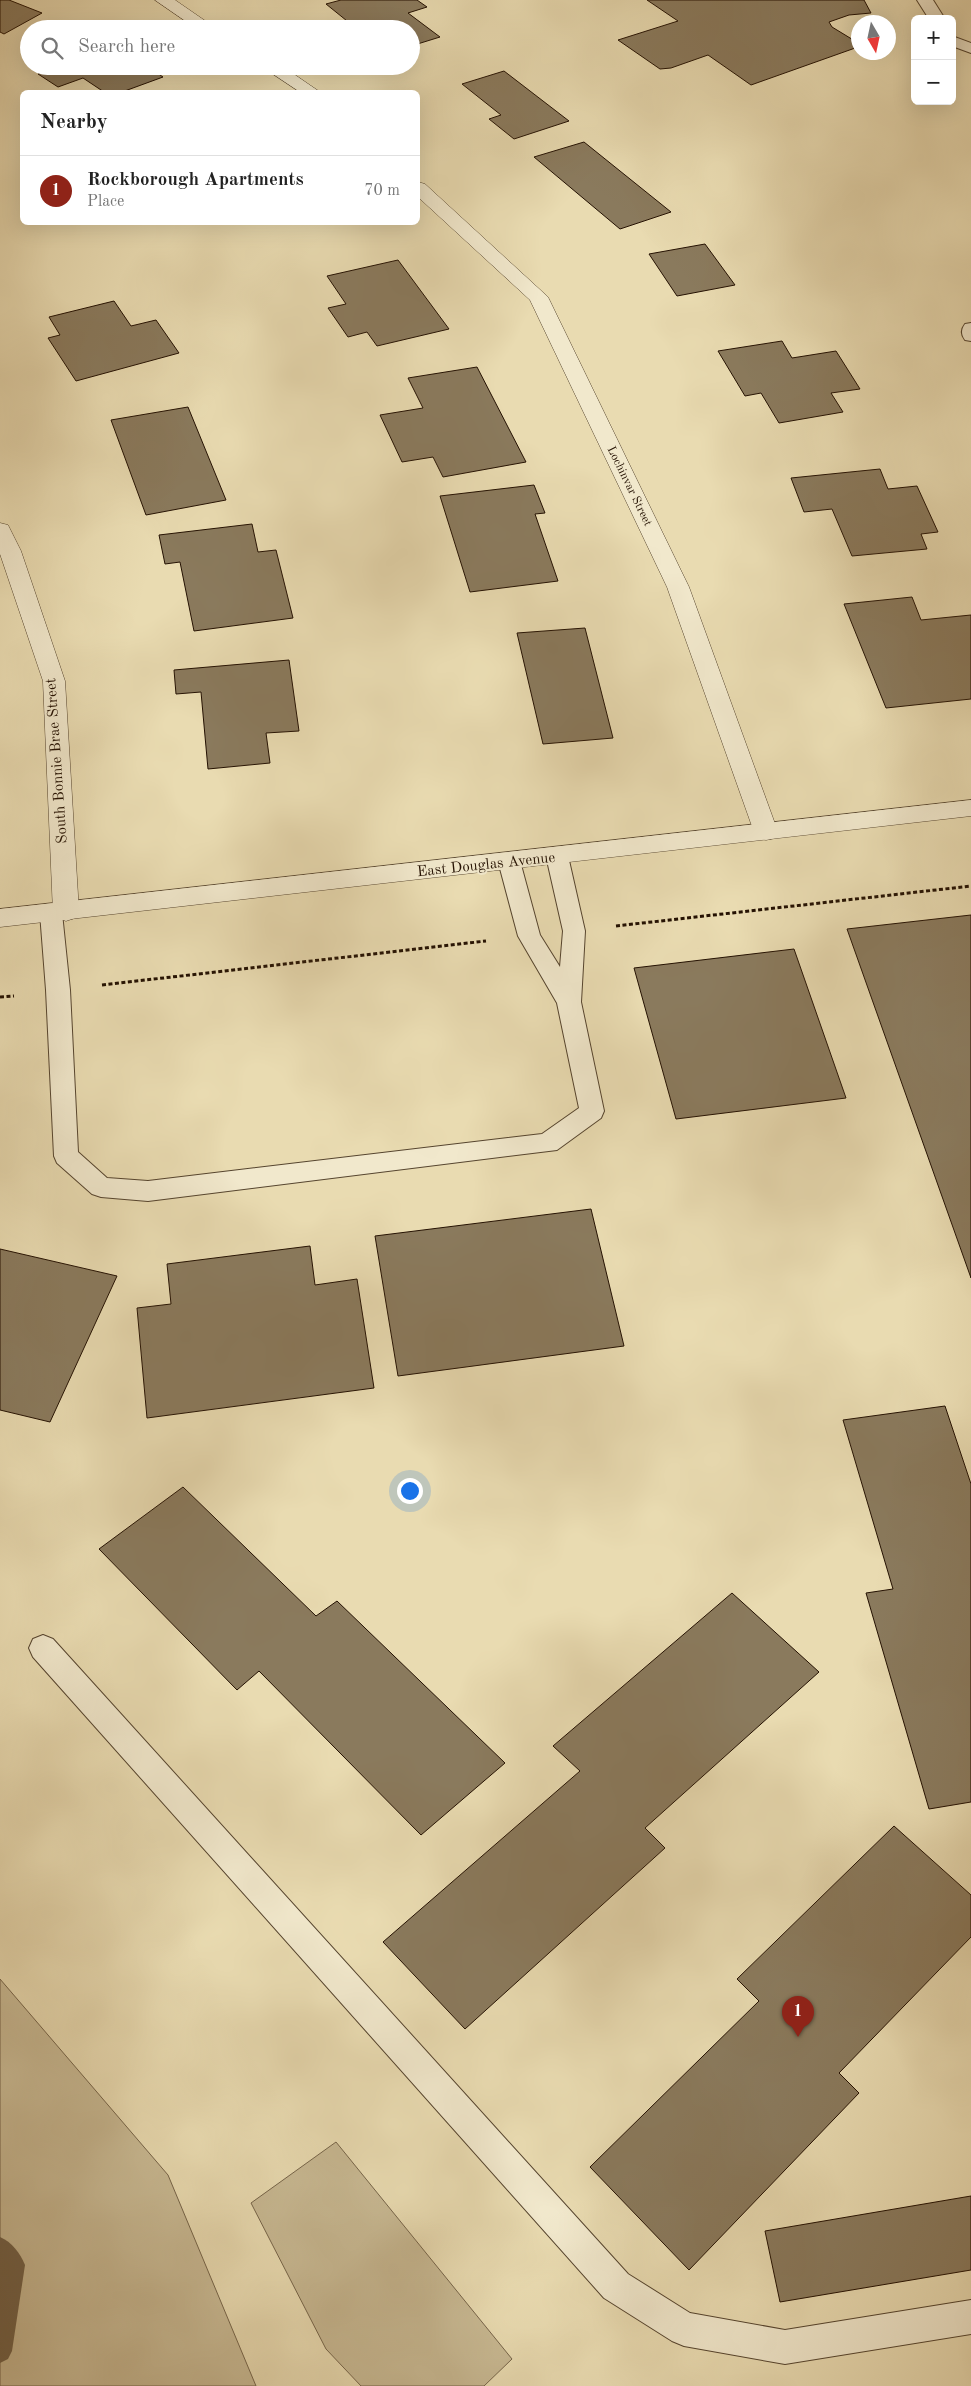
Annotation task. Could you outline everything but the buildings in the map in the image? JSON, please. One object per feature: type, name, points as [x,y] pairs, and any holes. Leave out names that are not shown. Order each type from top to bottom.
[{"type":"street","points":[[163,0],[195,20]]},
{"type":"street","points":[[284,75],[308,90]]},
{"type":"street","name":"Lochinvar Street","points":[[420,190],[538,297],[678,587],[766,832]]},
{"type":"street","name":"South Bonnie Brae Street","points":[[0,530],[10,551],[54,681],[58,913]]},
{"type":"street","name":"East Douglas Avenue","points":[[0,918],[58,913],[971,808]]},
{"type":"lane","points":[[925,0],[934,15]]},
{"type":"lane","points":[[956,42],[971,48]]},
{"type":"lane","points":[[971,328],[971,336]]},
{"type":"lane","points":[[58,913],[58,990],[66,1156],[101,1187],[148,1191],[548,1143],[592,1111],[569,1002],[574,931],[556,856]]},
{"type":"lane","points":[[509,861],[529,936],[569,1002]]},
{"type":"lane","points":[[43,1648],[616,2286],[684,2329],[785,2346],[971,2317]]},
{"type":"shaded area","points":[[0,1979],[168,2175],[256,2386],[0,2386]]},
{"type":"shaded area","points":[[336,2142],[512,2359],[484,2386],[361,2386],[326,2349],[251,2203]]},
{"type":"waterway","points":[[0,2249],[13,2265],[0,2351]]},
{"type":"place","name":"Rockborough Apartments","points":[[798,2037]]}]
